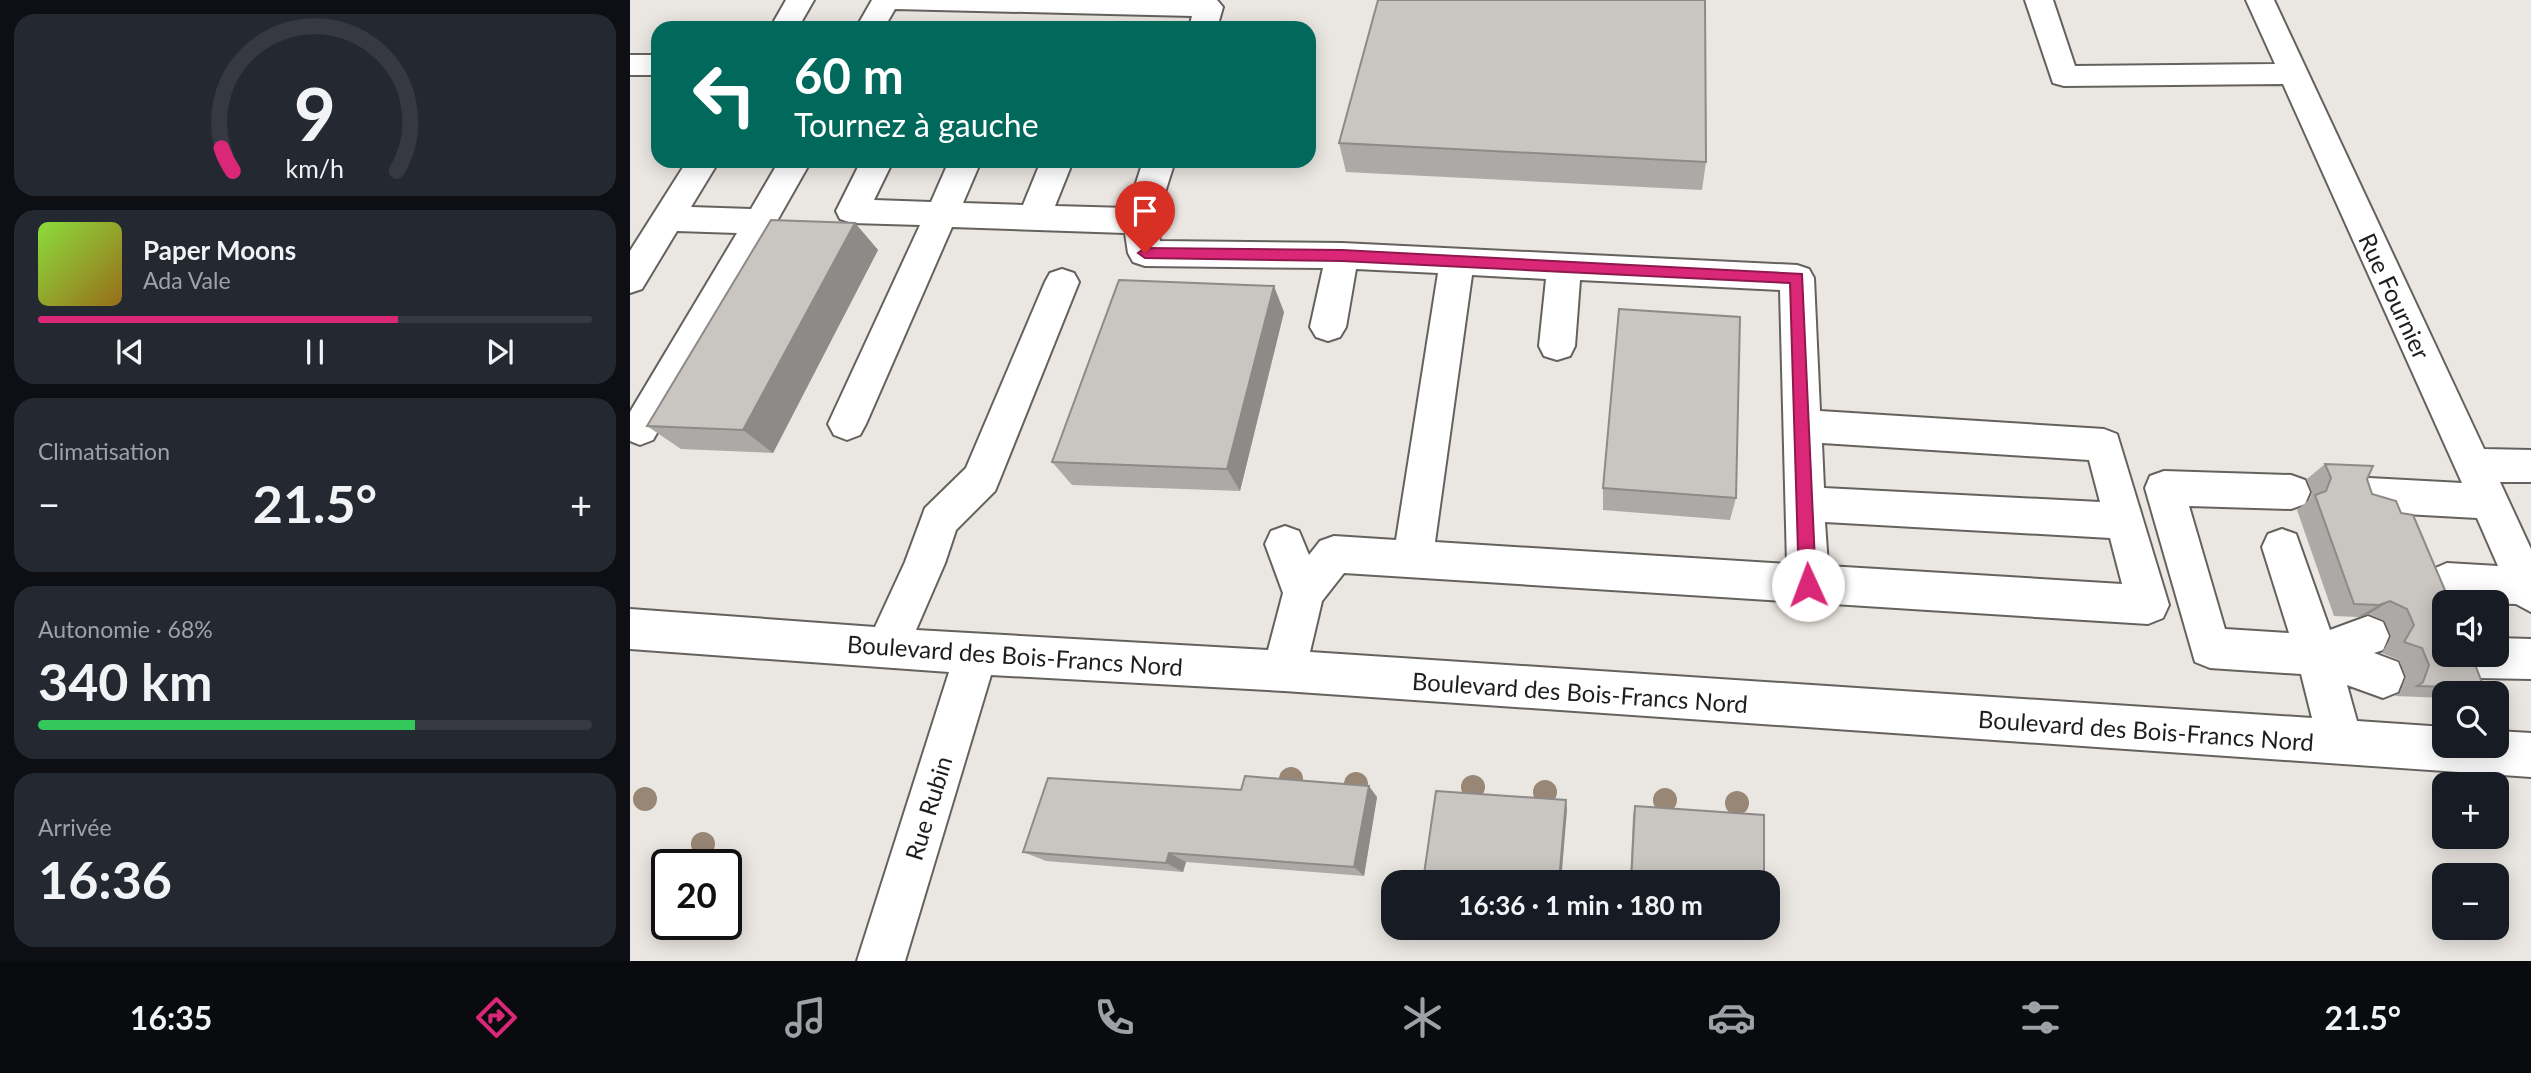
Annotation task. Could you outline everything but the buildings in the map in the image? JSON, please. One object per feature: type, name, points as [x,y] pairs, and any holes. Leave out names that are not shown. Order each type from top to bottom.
[{"type":"street","points":[[788,21],[800,0]]},
{"type":"street","points":[[874,21],[886,0]]},
{"type":"street","points":[[895,0],[957,2],[1036,16],[1117,17],[1209,8],[1205,21]]},
{"type":"street","points":[[2039,0],[2064,76],[2294,74]]},
{"type":"street","name":"Rue Fournier","points":[[2260,0],[2489,502],[2525,568]]},
{"type":"street","points":[[948,21],[957,2]]},
{"type":"street","points":[[630,65],[651,65]]},
{"type":"street","points":[[630,280],[699,168]]},
{"type":"street","points":[[640,429],[790,168]]},
{"type":"street","points":[[874,168],[852,211],[1140,221]]},
{"type":"street","points":[[847,424],[962,168]]},
{"type":"street","points":[[1034,217],[1054,168]]},
{"type":"street","points":[[1157,168],[1140,221],[1145,253],[1342,256],[1797,278],[1808,585]]},
{"type":"street","points":[[667,218],[760,222]]},
{"type":"street","points":[[1328,327],[1342,256]]},
{"type":"street","points":[[1413,559],[1457,263]]},
{"type":"street","points":[[1557,346],[1564,267]]},
{"type":"street","points":[[887,647],[925,563],[939,520],[981,479],[1062,282]]},
{"type":"street","points":[[1284,671],[1303,593],[1334,554],[2148,605],[2104,445],[1802,426]]},
{"type":"street","points":[[2473,465],[2531,466]]},
{"type":"street","points":[[2291,492],[2164,488],[2210,648],[2317,655],[2383,677]]},
{"type":"street","points":[[2369,495],[2489,502]]},
{"type":"street","points":[[1805,504],[2125,521]]},
{"type":"street","points":[[1285,544],[1303,593]]},
{"type":"street","points":[[2282,547],[2317,655],[2341,743]]},
{"type":"street","points":[[2450,590],[2447,582],[2525,568]]},
{"type":"street","name":"Boulevard des Bois-Francs Nord","points":[[630,629],[2531,755]]},
{"type":"street","points":[[2317,655],[2368,636]]},
{"type":"street","name":"Rue Rubin","points":[[881,961],[976,654]]},
{"type":"street","points":[[2509,658],[2531,659]]},
{"type":"route","points":[[1145,253],[1342,256],[1797,278],[1808,585]]}]
